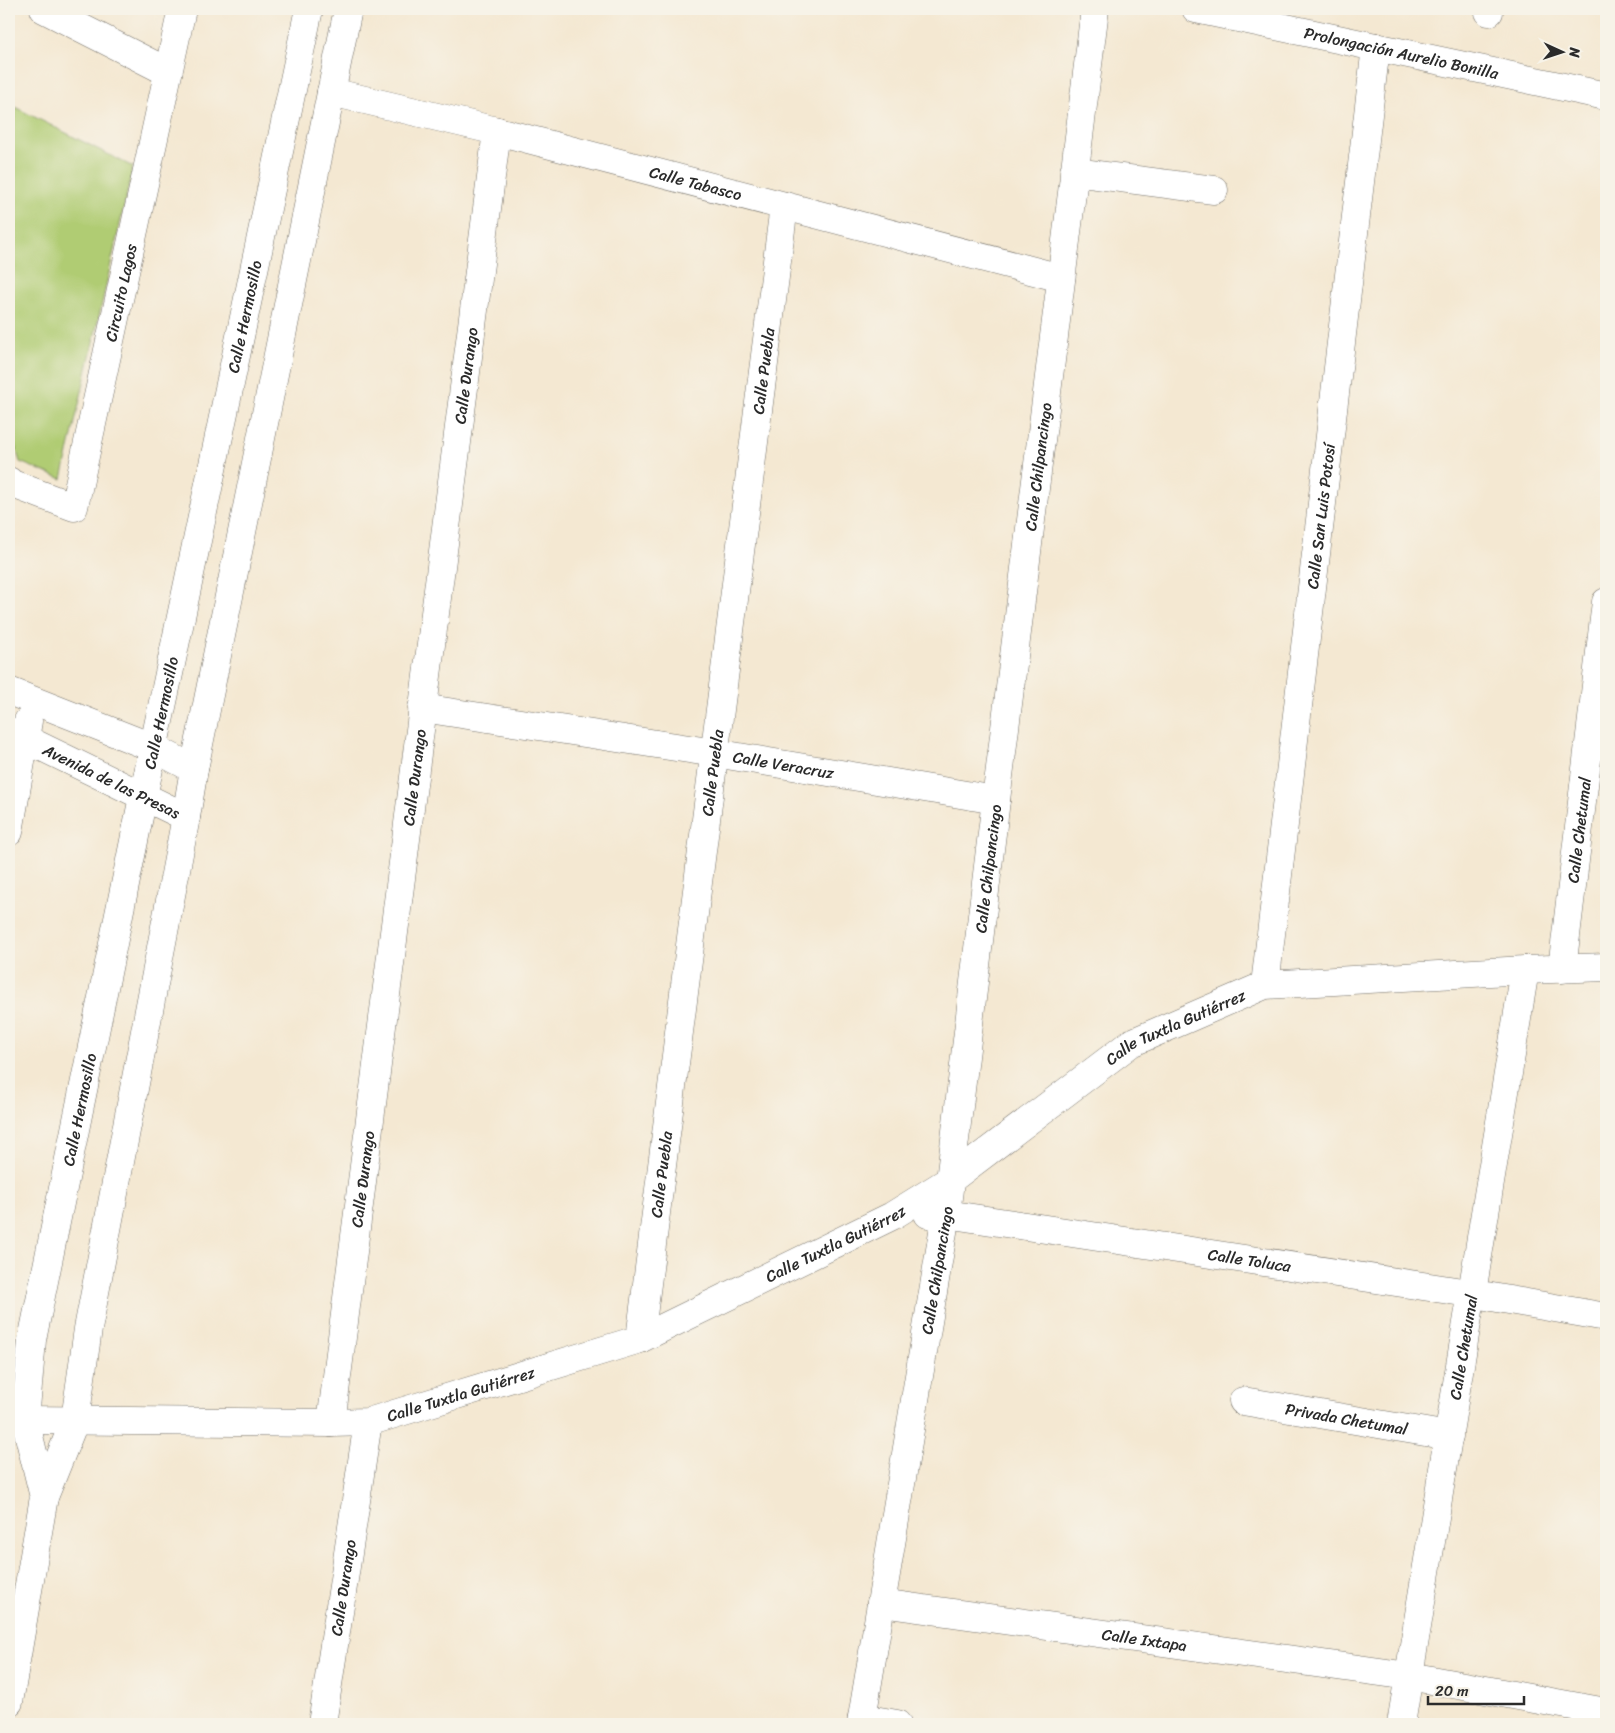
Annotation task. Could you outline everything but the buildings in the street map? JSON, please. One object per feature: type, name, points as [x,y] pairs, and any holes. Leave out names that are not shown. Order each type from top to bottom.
[{"type":"street","points":[[44,9],[168,72]]},
{"type":"street","name":"Circuito Lagos","points":[[9,481],[74,507],[182,9]]},
{"type":"street","name":"Calle Hermosillo","points":[[44,1496],[25,1420],[32,1340],[143,798],[309,9]]},
{"type":"street","points":[[9,1702],[44,1496],[75,1420],[88,1329],[194,769],[348,9]]},
{"type":"street","name":"Calle Chilpancingo","points":[[861,1721],[946,1214],[1095,9]]},
{"type":"street","name":"Prolongación Aurelio Bonilla","points":[[1196,9],[1606,96]]},
{"type":"street","name":"Calle San Luis Potosí","points":[[1265,985],[1376,47]]},
{"type":"street","name":"Calle Tabasco","points":[[331,92],[498,131],[1061,278]]},
{"type":"street","name":"Calle Durango","points":[[331,1423],[498,131]]},
{"type":"street","points":[[1074,172],[1214,190]]},
{"type":"street","name":"Calle Puebla","points":[[640,1340],[784,206]]},
{"type":"street","name":"Calle Chetumal","points":[[1562,969],[1606,602]]},
{"type":"street","points":[[9,832],[20,695],[154,748],[194,769]]},
{"type":"street","name":"Calle Veracruz","points":[[422,708],[715,753],[996,800]]},
{"type":"street","name":"Avenida de las Presas","points":[[17,735],[143,798],[186,817]]},
{"type":"street","name":"Calle Tuxtla Gutiérrez","points":[[25,1420],[368,1422],[640,1340],[892,1216],[950,1180],[1132,1043],[1265,985],[1606,967]]},
{"type":"street","name":"Calle Chetumal","points":[[1401,1724],[1526,970]]},
{"type":"street","name":"Calle Toluca","points":[[892,1216],[946,1214],[1473,1293],[1606,1317]]},
{"type":"street","name":"Privada Chetumal","points":[[1244,1401],[1449,1436]]},
{"type":"street","name":"Calle Durango","points":[[322,1724],[368,1422]]},
{"type":"street","name":"Calle Ixtapa","points":[[881,1602],[1409,1676]]},
{"type":"street","points":[[1409,1676],[1606,1712]]},
{"type":"street","points":[[861,1721],[897,1724]]},
{"type":"green space","points":[[9,104],[133,167],[62,479],[20,462],[9,425]]}]
